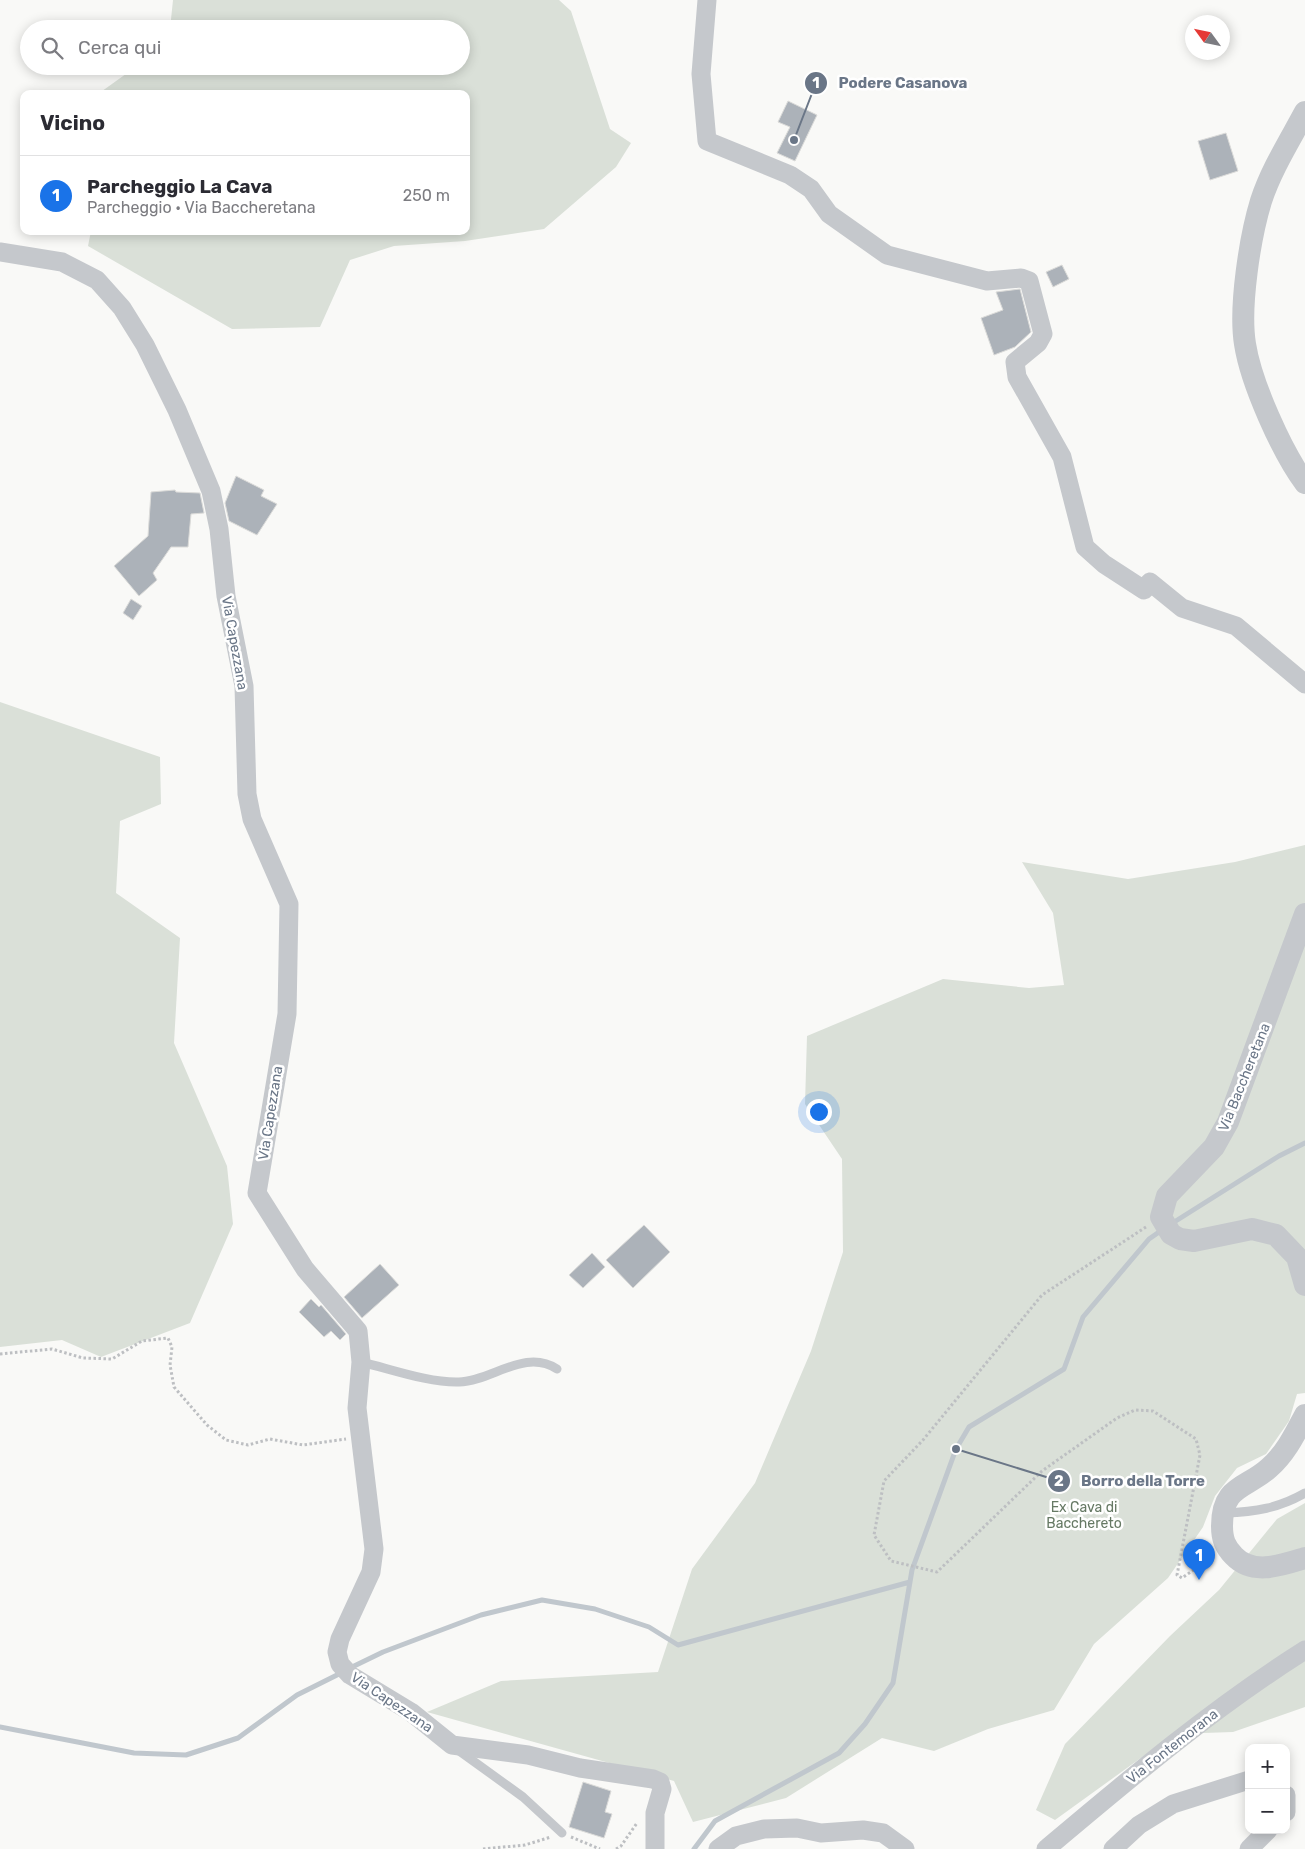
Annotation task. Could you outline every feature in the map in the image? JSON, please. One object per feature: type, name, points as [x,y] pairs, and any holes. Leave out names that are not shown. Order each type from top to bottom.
[{"type":"street","points":[[707,0],[701,74],[707,140],[790,175],[811,189],[829,214],[887,255],[987,282],[1021,278],[1029,281],[1043,334],[1038,343],[1015,362],[1017,377],[1062,457],[1085,547],[1104,564],[1144,590],[1150,582],[1182,608],[1236,626],[1305,684]]},
{"type":"street","points":[[1305,112],[1261,201],[1249,260],[1244,316],[1245,345],[1253,373],[1283,449],[1305,483]]},
{"type":"street","name":"Via Capezzana","points":[[0,252],[62,262],[98,280],[122,308],[145,345],[177,410],[211,491],[219,529],[226,596],[244,686],[248,794],[252,819],[289,904],[287,1014],[256,1193],[305,1269],[358,1331],[361,1362],[357,1408],[374,1549],[371,1572],[340,1639],[337,1652],[340,1664],[350,1675],[411,1712],[452,1745]]},
{"type":"street","name":"Via Baccheretana","points":[[1166,1225],[1167,1196],[1214,1147],[1228,1122],[1305,914]]},
{"type":"street","points":[[1166,1225],[1180,1239],[1194,1241],[1252,1229],[1276,1235],[1297,1257],[1305,1286]]},
{"type":"street","points":[[1305,1415],[1287,1448],[1268,1469],[1246,1482],[1230,1496],[1222,1513],[1222,1534],[1225,1547],[1238,1561],[1256,1568],[1281,1565],[1305,1558]]},
{"type":"street","name":"Via Fontemorana","points":[[1046,1849],[1115,1790],[1255,1682],[1305,1650]]},
{"type":"street","points":[[452,1745],[528,1755],[580,1768],[653,1779],[660,1782],[662,1789],[655,1813],[655,1849]]},
{"type":"street","points":[[1113,1849],[1139,1825],[1172,1804],[1202,1793],[1245,1781]]},
{"type":"street","points":[[718,1849],[736,1836],[764,1829],[797,1828],[821,1833],[864,1830],[883,1832],[905,1849]]},
{"type":"street","points":[[1249,1849],[1264,1834]]},
{"type":"lane","points":[[361,1362],[426,1378],[460,1382],[535,1360],[548,1363],[557,1369]]},
{"type":"lane","points":[[1222,1513],[1268,1509],[1288,1502],[1305,1493]]},
{"type":"lane","points":[[452,1745],[523,1797],[562,1833]]},
{"type":"path","points":[[1166,1225],[1042,1295],[923,1440],[884,1481],[874,1535],[891,1561],[937,1572],[1042,1471],[1117,1418],[1135,1410],[1154,1411],[1196,1439],[1200,1455],[1176,1575],[1182,1578],[1225,1547]]},
{"type":"path","points":[[0,1354],[52,1349],[83,1358],[112,1359],[142,1341],[168,1338],[172,1347],[170,1364],[174,1387],[207,1425],[226,1440],[248,1445],[270,1440],[302,1445],[360,1438]]},
{"type":"path","points":[[616,1849],[621,1846],[644,1817],[655,1813]]},
{"type":"path","points":[[483,1849],[525,1846],[562,1833],[600,1849]]},
{"type":"green space","points":[[173,0],[559,0],[571,11],[610,129],[631,143],[616,167],[544,229],[465,241],[394,246],[350,260],[320,327],[232,329],[88,246],[90,235],[470,235],[470,90],[104,90],[124,75],[470,75],[470,20],[171,20]]},
{"type":"green space","points":[[0,702],[160,757],[161,804],[120,821],[116,893],[180,938],[174,1043],[227,1166],[233,1224],[190,1323],[101,1357],[62,1340],[0,1347]]},
{"type":"green space","name":"Ex Cava di Bacchereto","points":[[1305,845],[1305,1393],[1297,1394],[1289,1421],[1266,1454],[1237,1468],[1215,1496],[1203,1527],[1168,1578],[1094,1644],[1054,1710],[988,1729],[934,1751],[882,1738],[786,1798],[693,1822],[674,1781],[427,1712],[501,1681],[658,1672],[692,1569],[755,1483],[811,1351],[843,1252],[842,1159],[805,1104],[807,1036],[943,979],[1029,988],[1064,985],[1053,913],[1022,862],[1128,879],[1235,862]]},
{"type":"green space","points":[[1305,1503],[1305,1707],[1233,1732],[1174,1734],[1055,1820],[1036,1810],[1065,1744],[1170,1636],[1219,1590],[1277,1519]]},
{"type":"building","points":[[788,101],[817,115],[795,161],[777,153],[790,127],[778,122]]},
{"type":"building","points":[[1226,133],[1238,171],[1210,180],[1198,141]]},
{"type":"building","points":[[1062,265],[1069,279],[1053,287],[1046,272]]},
{"type":"building","points":[[1020,289],[1031,332],[1015,347],[994,355],[981,318],[1003,310],[996,292]]},
{"type":"building","points":[[236,476],[264,490],[261,496],[277,504],[257,535],[229,521],[225,503]]},
{"type":"building","points":[[175,490],[176,492],[200,493],[204,513],[191,514],[188,547],[171,547],[153,573],[157,580],[139,596],[114,566],[148,536],[151,492]]},
{"type":"building","points":[[131,599],[142,606],[133,620],[123,613]]},
{"type":"building","points":[[644,1225],[670,1252],[633,1288],[606,1260]]},
{"type":"building","points":[[592,1253],[605,1267],[583,1288],[569,1275]]},
{"type":"building","points":[[380,1264],[399,1285],[362,1318],[344,1297]]},
{"type":"building","points":[[311,1299],[319,1307],[321,1305],[346,1334],[340,1340],[331,1331],[324,1337],[299,1312]]},
{"type":"building","points":[[583,1782],[611,1791],[605,1812],[612,1814],[604,1838],[569,1827]]},
{"type":"waterway","points":[[1171,1224],[1279,1156],[1305,1143]]},
{"type":"waterway","points":[[694,1849],[715,1821],[839,1753],[865,1724],[893,1683],[912,1570],[956,1449],[969,1427],[1064,1369],[1083,1317],[1149,1239],[1162,1230]]},
{"type":"waterway","points":[[350,1668],[383,1652],[481,1615],[542,1600],[595,1609],[649,1627],[678,1645],[910,1582]]},
{"type":"waterway","points":[[0,1727],[134,1753],[186,1755],[238,1738],[297,1695],[343,1672]]},
{"type":"place","name":"Podere Casanova","points":[[794,140]]},
{"type":"place","name":"Borro della Torre","points":[[956,1449]]},
{"type":"place","name":"Parcheggio La Cava","points":[[1199,1580]]}]
